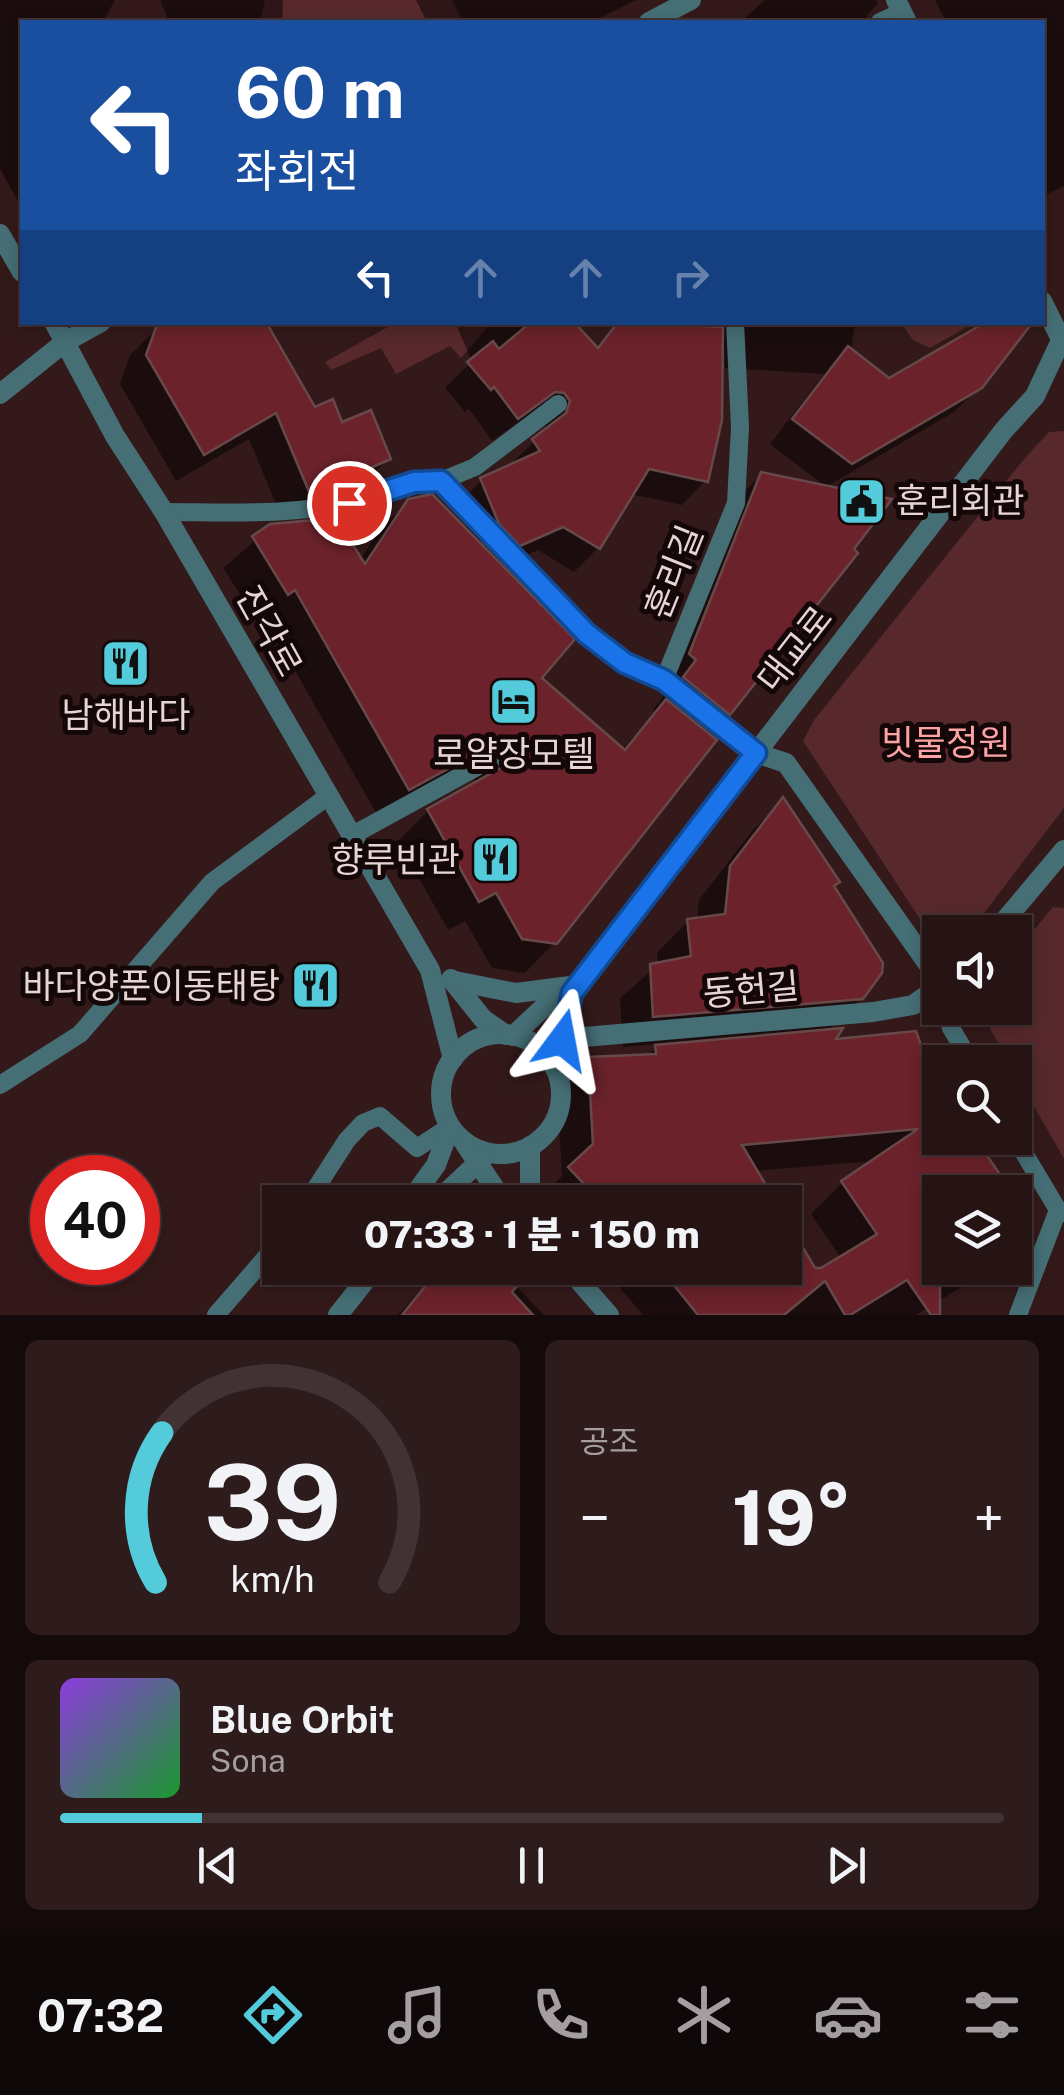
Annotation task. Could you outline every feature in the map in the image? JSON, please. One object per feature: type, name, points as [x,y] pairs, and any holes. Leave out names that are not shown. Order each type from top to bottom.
[{"type":"street","points":[[654,20],[691,0]]},
{"type":"street","points":[[0,234],[20,260]]},
{"type":"street","points":[[1045,306],[1063,339]]},
{"type":"street","name":"진각로","points":[[56,325],[114,436],[164,512],[430,970],[453,1059]]},
{"type":"street","points":[[0,394],[66,342],[95,325]]},
{"type":"street","name":"대교로","points":[[575,989],[1034,396],[1063,339]]},
{"type":"street","points":[[664,680],[756,753],[786,763],[922,958]]},
{"type":"street","points":[[1009,915],[1064,850]]},
{"type":"street","points":[[430,970],[455,981],[516,994],[575,989]]},
{"type":"street","points":[[454,1185],[482,1159],[530,1146],[549,1130],[558,1113],[561,1094],[555,1069],[536,1045],[510,1036],[483,1019],[455,981]]},
{"type":"street","points":[[495,1185],[482,1159],[457,1134],[442,1107],[441,1086],[453,1059],[478,1038],[510,1036],[546,1005],[575,989]]},
{"type":"street","points":[[555,1069],[575,989]]},
{"type":"street","name":"동헌길","points":[[562,1040],[872,1012],[912,1006],[922,998]]},
{"type":"street","points":[[426,1185],[457,1134]]},
{"type":"street","points":[[530,1146],[530,1185]]},
{"type":"street","points":[[338,1315],[362,1285]]},
{"type":"street","points":[[583,1285],[609,1315]]},
{"type":"lane","name":"훈리길","points":[[441,481],[587,634],[625,663],[664,680],[736,503],[740,427],[735,325]]},
{"type":"lane","points":[[164,512],[268,512],[349,503],[414,482],[441,481],[475,467],[558,404]]},
{"type":"lane","points":[[352,836],[496,758]]},
{"type":"lane","points":[[0,1084],[80,1034],[212,882],[328,796]]},
{"type":"lane","points":[[319,1185],[363,1123],[380,1116],[417,1148],[457,1134]]},
{"type":"lane","points":[[1018,1315],[1022,1294],[1061,1212],[1026,1155]]},
{"type":"lane","points":[[216,1315],[262,1263]]},
{"type":"green space","points":[[265,0],[452,0],[462,20],[260,20]]},
{"type":"green space","points":[[391,325],[489,325],[461,358],[450,346],[396,374],[381,348],[331,370],[325,362]]},
{"type":"green space","points":[[902,325],[970,325],[930,348],[913,340]]},
{"type":"green space","name":"빗물정원","points":[[1064,431],[1064,808],[983,915],[922,915],[922,922],[803,741],[814,720],[1049,432]]},
{"type":"green space","points":[[1053,907],[1064,908],[1064,1159],[1032,1103],[1032,1045],[999,1045],[988,1025],[1032,1025],[1032,932]]},
{"type":"building","points":[[157,325],[268,325],[315,407],[333,399],[342,422],[371,410],[391,459],[310,494],[276,413],[204,455],[146,355]]},
{"type":"building","points":[[527,325],[577,325],[598,348],[616,325],[723,327],[722,420],[708,482],[649,469],[600,549],[563,527],[520,546],[499,524],[480,478],[540,451],[532,439],[566,413],[570,401],[564,393],[555,392],[518,419],[494,387],[491,390],[467,362],[493,341],[499,349]]},
{"type":"building","points":[[981,325],[1031,325],[982,388],[852,464],[792,419],[848,346],[889,378]]},
{"type":"building","points":[[761,472],[892,499],[854,549],[858,553],[730,715],[683,677],[696,660],[689,654]]},
{"type":"building","points":[[432,494],[575,639],[542,678],[625,750],[666,699],[717,740],[557,944],[522,939],[496,893],[479,902],[427,809],[502,767],[507,758],[505,750],[490,746],[409,790],[295,590],[288,595],[252,536],[270,524],[336,518],[365,564],[408,499]]},
{"type":"building","points":[[783,797],[840,882],[834,886],[883,963],[882,973],[863,999],[653,1017],[650,964],[691,956],[687,919],[725,914],[730,866]]},
{"type":"building","points":[[843,1028],[836,1039],[916,1031],[922,1048],[922,1155],[987,1155],[1000,1175],[922,1175],[922,1285],[940,1285],[940,1315],[931,1315],[907,1280],[850,1315],[845,1315],[825,1281],[784,1315],[698,1315],[674,1285],[802,1285],[802,1246],[815,1268],[821,1268],[877,1234],[841,1181],[918,1129],[742,1145],[766,1185],[585,1185],[568,1167],[593,1144],[588,1057],[656,1054],[655,1045]]},
{"type":"building","points":[[426,1285],[518,1285],[512,1292],[533,1315],[402,1315]]},
{"type":"place","name":"훈리회관","points":[[861,501]]},
{"type":"place","name":"남해바다","points":[[126,663]]},
{"type":"place","name":"로얄장모텔","points":[[514,702]]},
{"type":"place","name":"향루빈관","points":[[495,860]]},
{"type":"place","name":"바다양푼이동태탕","points":[[315,986]]},
{"type":"route","points":[[349,503],[414,482],[441,481],[587,634],[625,663],[664,680],[756,753],[572,993],[562,1040]]}]
